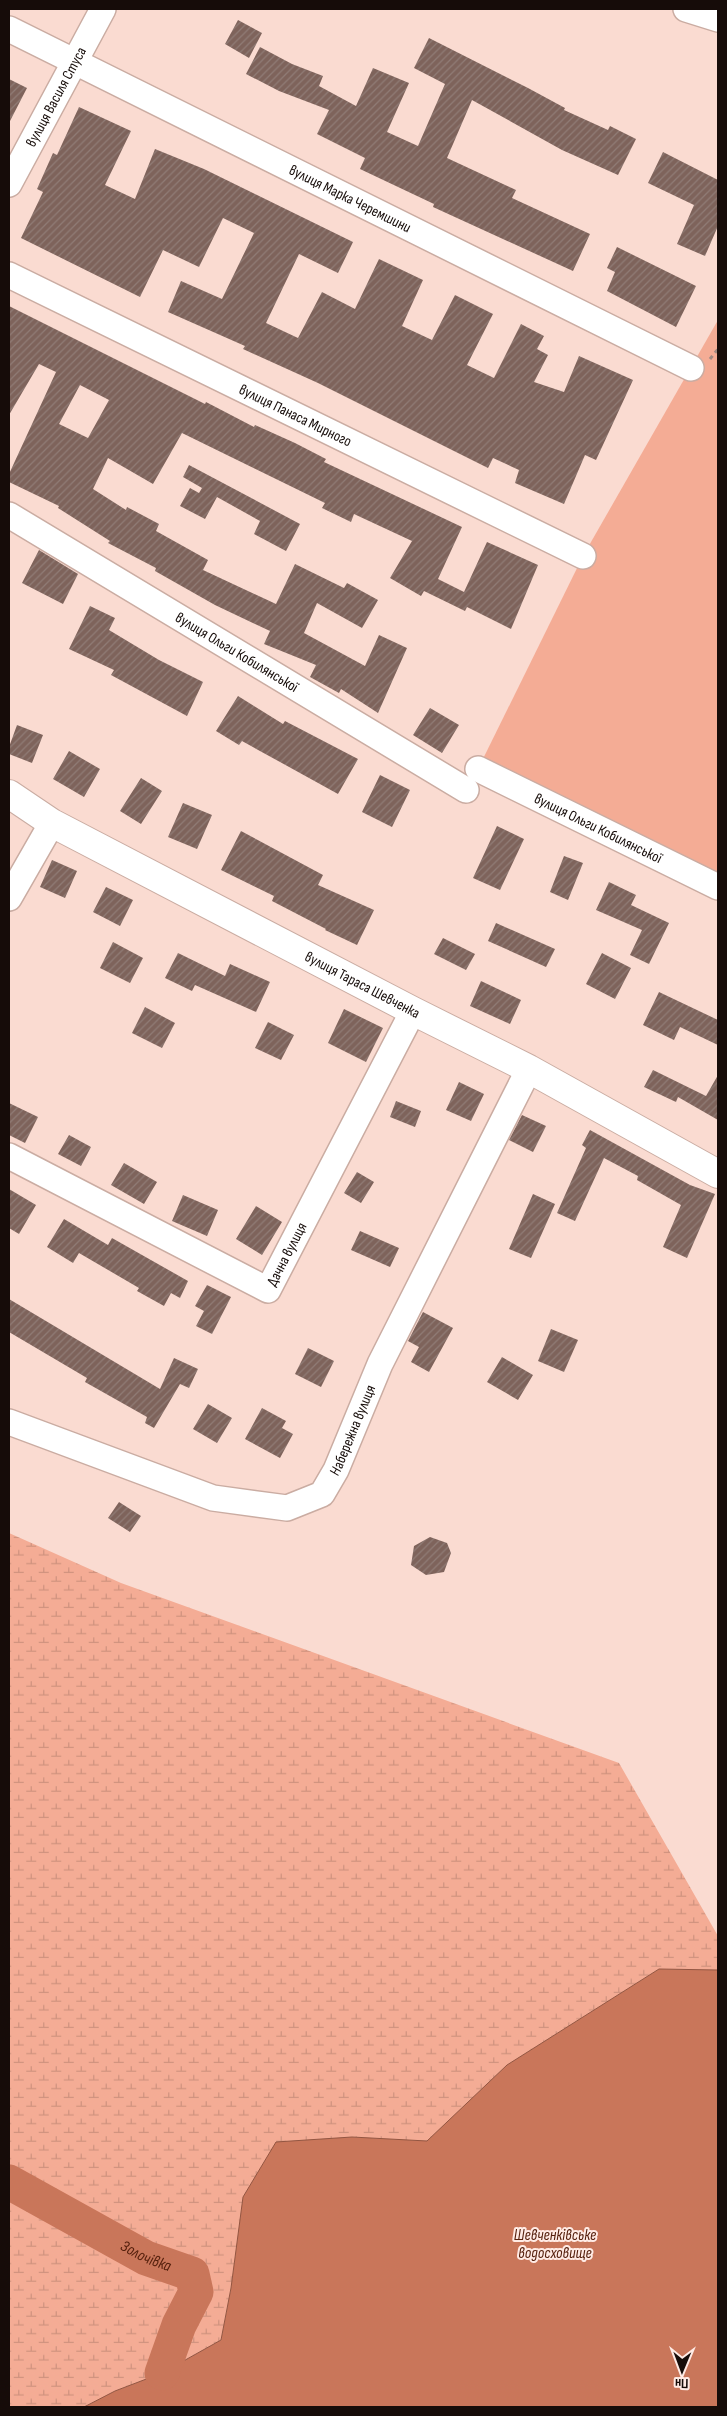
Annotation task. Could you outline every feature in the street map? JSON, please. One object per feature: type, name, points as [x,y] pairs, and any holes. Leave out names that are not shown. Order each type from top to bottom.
[{"type":"main road","name":"вулиця Тараса Шевченка","points":[[9,794],[52,822],[413,1011],[529,1068],[718,1174]]},
{"type":"street","name":"вулиця Василя Стуса","points":[[9,184],[102,9]]},
{"type":"street","points":[[686,9],[718,18]]},
{"type":"street","name":"вулиця Марка Черемшини","points":[[9,28],[691,368]]},
{"type":"street","name":"вулиця Панаса Мирного","points":[[9,275],[583,556]]},
{"type":"street","name":"вулиця Ольги Кобилянської","points":[[9,515],[466,790]]},
{"type":"street","name":"вулиця Ольги Кобилянської","points":[[478,769],[718,887]]},
{"type":"street","points":[[9,898],[52,822]]},
{"type":"street","name":"Дачна вулиця","points":[[9,1156],[268,1290],[413,1011]]},
{"type":"street","name":"Набережна вулиця","points":[[9,1422],[212,1498],[287,1508],[322,1494],[336,1470],[380,1364],[529,1068]]},
{"type":"green space","points":[[718,320],[718,887],[478,769],[583,556]]},
{"type":"green space","points":[[9,1533],[121,1583],[619,1763],[718,1936],[718,1970],[659,1969],[507,2065],[427,2142],[352,2137],[231,2288],[221,2340],[162,2373],[115,2391],[84,2407],[9,2407]]},
{"type":"water","name":"Шевченківське водосховище","points":[[659,1969],[718,1970],[718,2407],[84,2407],[115,2391],[162,2373],[221,2340],[231,2288],[243,2197],[276,2142],[352,2137],[427,2141],[507,2065]]},
{"type":"building","points":[[238,20],[262,33],[249,58],[225,44]]},
{"type":"building","points":[[429,38],[528,88],[565,108],[564,110],[608,130],[610,126],[636,139],[618,175],[562,150],[472,100],[447,158],[516,190],[512,198],[590,234],[573,271],[433,207],[434,204],[360,169],[365,158],[317,134],[329,110],[279,91],[246,74],[260,47],[292,64],[323,76],[319,86],[356,106],[373,68],[409,83],[387,132],[418,146],[445,84],[414,68]]},
{"type":"building","points":[[9,79],[27,88],[9,123]]},
{"type":"building","points":[[79,107],[131,131],[105,185],[135,199],[155,149],[204,169],[353,242],[338,273],[299,254],[266,323],[298,338],[322,292],[355,309],[379,259],[423,280],[402,326],[432,340],[455,295],[493,314],[467,365],[494,378],[521,324],[544,336],[537,349],[548,355],[534,382],[564,392],[579,356],[633,380],[596,460],[585,455],[564,504],[515,483],[519,470],[493,458],[488,468],[318,383],[243,349],[245,346],[168,312],[181,281],[222,299],[254,233],[223,218],[199,267],[163,250],[140,297],[21,238],[43,192],[37,189],[53,153],[57,155]]},
{"type":"building","points":[[663,152],[718,180],[718,226],[705,256],[677,244],[694,205],[648,183]]},
{"type":"building","points":[[617,247],[696,286],[676,327],[607,291],[615,272],[607,268]]},
{"type":"building","points":[[9,306],[205,404],[206,402],[254,427],[255,425],[295,443],[326,459],[324,462],[462,527],[438,579],[464,592],[487,542],[538,565],[511,629],[467,607],[465,611],[424,591],[421,596],[390,578],[412,541],[354,514],[351,522],[322,508],[325,503],[182,433],[153,484],[108,458],[93,489],[126,510],[127,507],[159,524],[156,531],[208,560],[203,570],[276,604],[295,564],[344,588],[347,583],[378,600],[362,628],[317,603],[304,633],[365,666],[379,635],[407,648],[378,713],[341,689],[339,693],[310,677],[316,665],[264,644],[270,631],[215,605],[155,571],[156,568],[108,543],[110,541],[58,508],[59,506],[9,482],[9,474],[56,372],[39,364],[9,415]],"holes":[[[80,385],[109,400],[88,438],[59,424]]]},
{"type":"building","points":[[189,465],[300,524],[286,551],[254,534],[260,521],[217,497],[205,519],[180,506],[190,488],[199,493],[202,488],[183,477]]},
{"type":"building","points":[[39,550],[78,574],[63,604],[22,583]]},
{"type":"building","points":[[90,606],[115,618],[109,630],[159,660],[203,682],[187,716],[111,675],[114,670],[69,649]]},
{"type":"building","points":[[238,696],[283,724],[285,721],[358,759],[338,794],[242,741],[239,745],[216,731]]},
{"type":"building","points":[[430,708],[459,725],[442,753],[413,735]]},
{"type":"building","points":[[17,725],[43,735],[32,763],[9,754],[9,747]]},
{"type":"building","points":[[69,751],[100,769],[84,797],[53,779]]},
{"type":"building","points":[[380,775],[410,790],[392,827],[362,812]]},
{"type":"building","points":[[141,778],[162,791],[141,824],[120,811]]},
{"type":"building","points":[[183,803],[212,815],[197,849],[168,837]]},
{"type":"building","points":[[497,826],[524,839],[500,890],[473,878]]},
{"type":"building","points":[[241,831],[323,875],[318,885],[374,910],[357,945],[272,901],[274,896],[221,870]]},
{"type":"building","points":[[564,856],[583,863],[568,900],[550,892]]},
{"type":"building","points":[[52,860],[77,871],[65,898],[40,887]]},
{"type":"building","points":[[609,882],[636,895],[631,905],[669,923],[649,964],[630,955],[642,930],[596,910]]},
{"type":"building","points":[[106,887],[133,900],[120,926],[93,912]]},
{"type":"building","points":[[496,923],[555,949],[546,967],[488,941]]},
{"type":"building","points":[[443,938],[475,954],[466,970],[434,954]]},
{"type":"building","points":[[113,942],[143,958],[130,983],[100,968]]},
{"type":"building","points":[[178,953],[225,976],[230,964],[270,982],[256,1012],[195,985],[192,991],[165,978]]},
{"type":"building","points":[[602,953],[631,968],[615,999],[586,984]]},
{"type":"building","points":[[481,981],[521,1000],[510,1024],[470,1006]]},
{"type":"building","points":[[659,992],[718,1020],[718,1045],[680,1027],[674,1040],[643,1025]]},
{"type":"building","points":[[145,1007],[175,1023],[162,1048],[132,1033]]},
{"type":"building","points":[[344,1009],[383,1028],[366,1062],[328,1043]]},
{"type":"building","points":[[268,1022],[294,1035],[281,1060],[255,1048]]},
{"type":"building","points":[[653,1070],[706,1096],[718,1075],[718,1120],[678,1097],[676,1102],[644,1087]]},
{"type":"building","points":[[459,1082],[484,1094],[471,1121],[446,1110]]},
{"type":"building","points":[[396,1101],[421,1111],[415,1127],[390,1117]]},
{"type":"building","points":[[9,1103],[38,1117],[25,1143],[9,1135]]},
{"type":"building","points":[[522,1115],[546,1126],[533,1152],[509,1140]]},
{"type":"building","points":[[590,1130],[690,1185],[715,1194],[687,1258],[663,1247],[681,1205],[637,1180],[638,1176],[604,1158],[575,1221],[557,1213],[586,1148],[582,1145]]},
{"type":"building","points":[[69,1135],[91,1147],[81,1166],[58,1154]]},
{"type":"building","points":[[124,1163],[157,1182],[144,1204],[111,1185]]},
{"type":"building","points":[[357,1172],[374,1182],[361,1203],[344,1193]]},
{"type":"building","points":[[9,1189],[36,1205],[19,1234],[9,1228]]},
{"type":"building","points":[[533,1194],[555,1204],[531,1258],[509,1249]]},
{"type":"building","points":[[183,1195],[218,1210],[207,1236],[172,1221]]},
{"type":"building","points":[[256,1206],[282,1222],[262,1255],[236,1239]]},
{"type":"building","points":[[64,1219],[108,1245],[112,1238],[188,1281],[180,1298],[171,1293],[164,1306],[137,1291],[139,1288],[79,1253],[73,1263],[47,1247]]},
{"type":"building","points":[[360,1231],[399,1248],[390,1267],[351,1250]]},
{"type":"building","points":[[207,1285],[231,1297],[212,1334],[196,1326],[204,1311],[195,1306]]},
{"type":"building","points":[[9,1299],[160,1389],[174,1358],[198,1369],[189,1388],[180,1384],[154,1428],[145,1423],[147,1417],[85,1382],[87,1378],[9,1332]]},
{"type":"building","points":[[423,1312],[453,1328],[429,1372],[411,1362],[419,1347],[408,1341]]},
{"type":"building","points":[[551,1329],[578,1340],[564,1372],[538,1361]]},
{"type":"building","points":[[308,1348],[334,1361],[321,1387],[295,1374]]},
{"type":"building","points":[[502,1357],[533,1375],[518,1400],[487,1382]]},
{"type":"building","points":[[208,1404],[232,1418],[217,1443],[193,1429]]},
{"type":"building","points":[[262,1408],[286,1421],[282,1428],[293,1434],[280,1458],[245,1439]]},
{"type":"building","points":[[119,1502],[141,1516],[130,1532],[108,1518]]},
{"type":"building","points":[[430,1537],[447,1543],[451,1553],[444,1572],[426,1575],[411,1565],[414,1546]]},
{"type":"waterway","name":"Золочівка","points":[[9,2182],[146,2258],[192,2274],[196,2292],[179,2325],[162,2373]]}]
